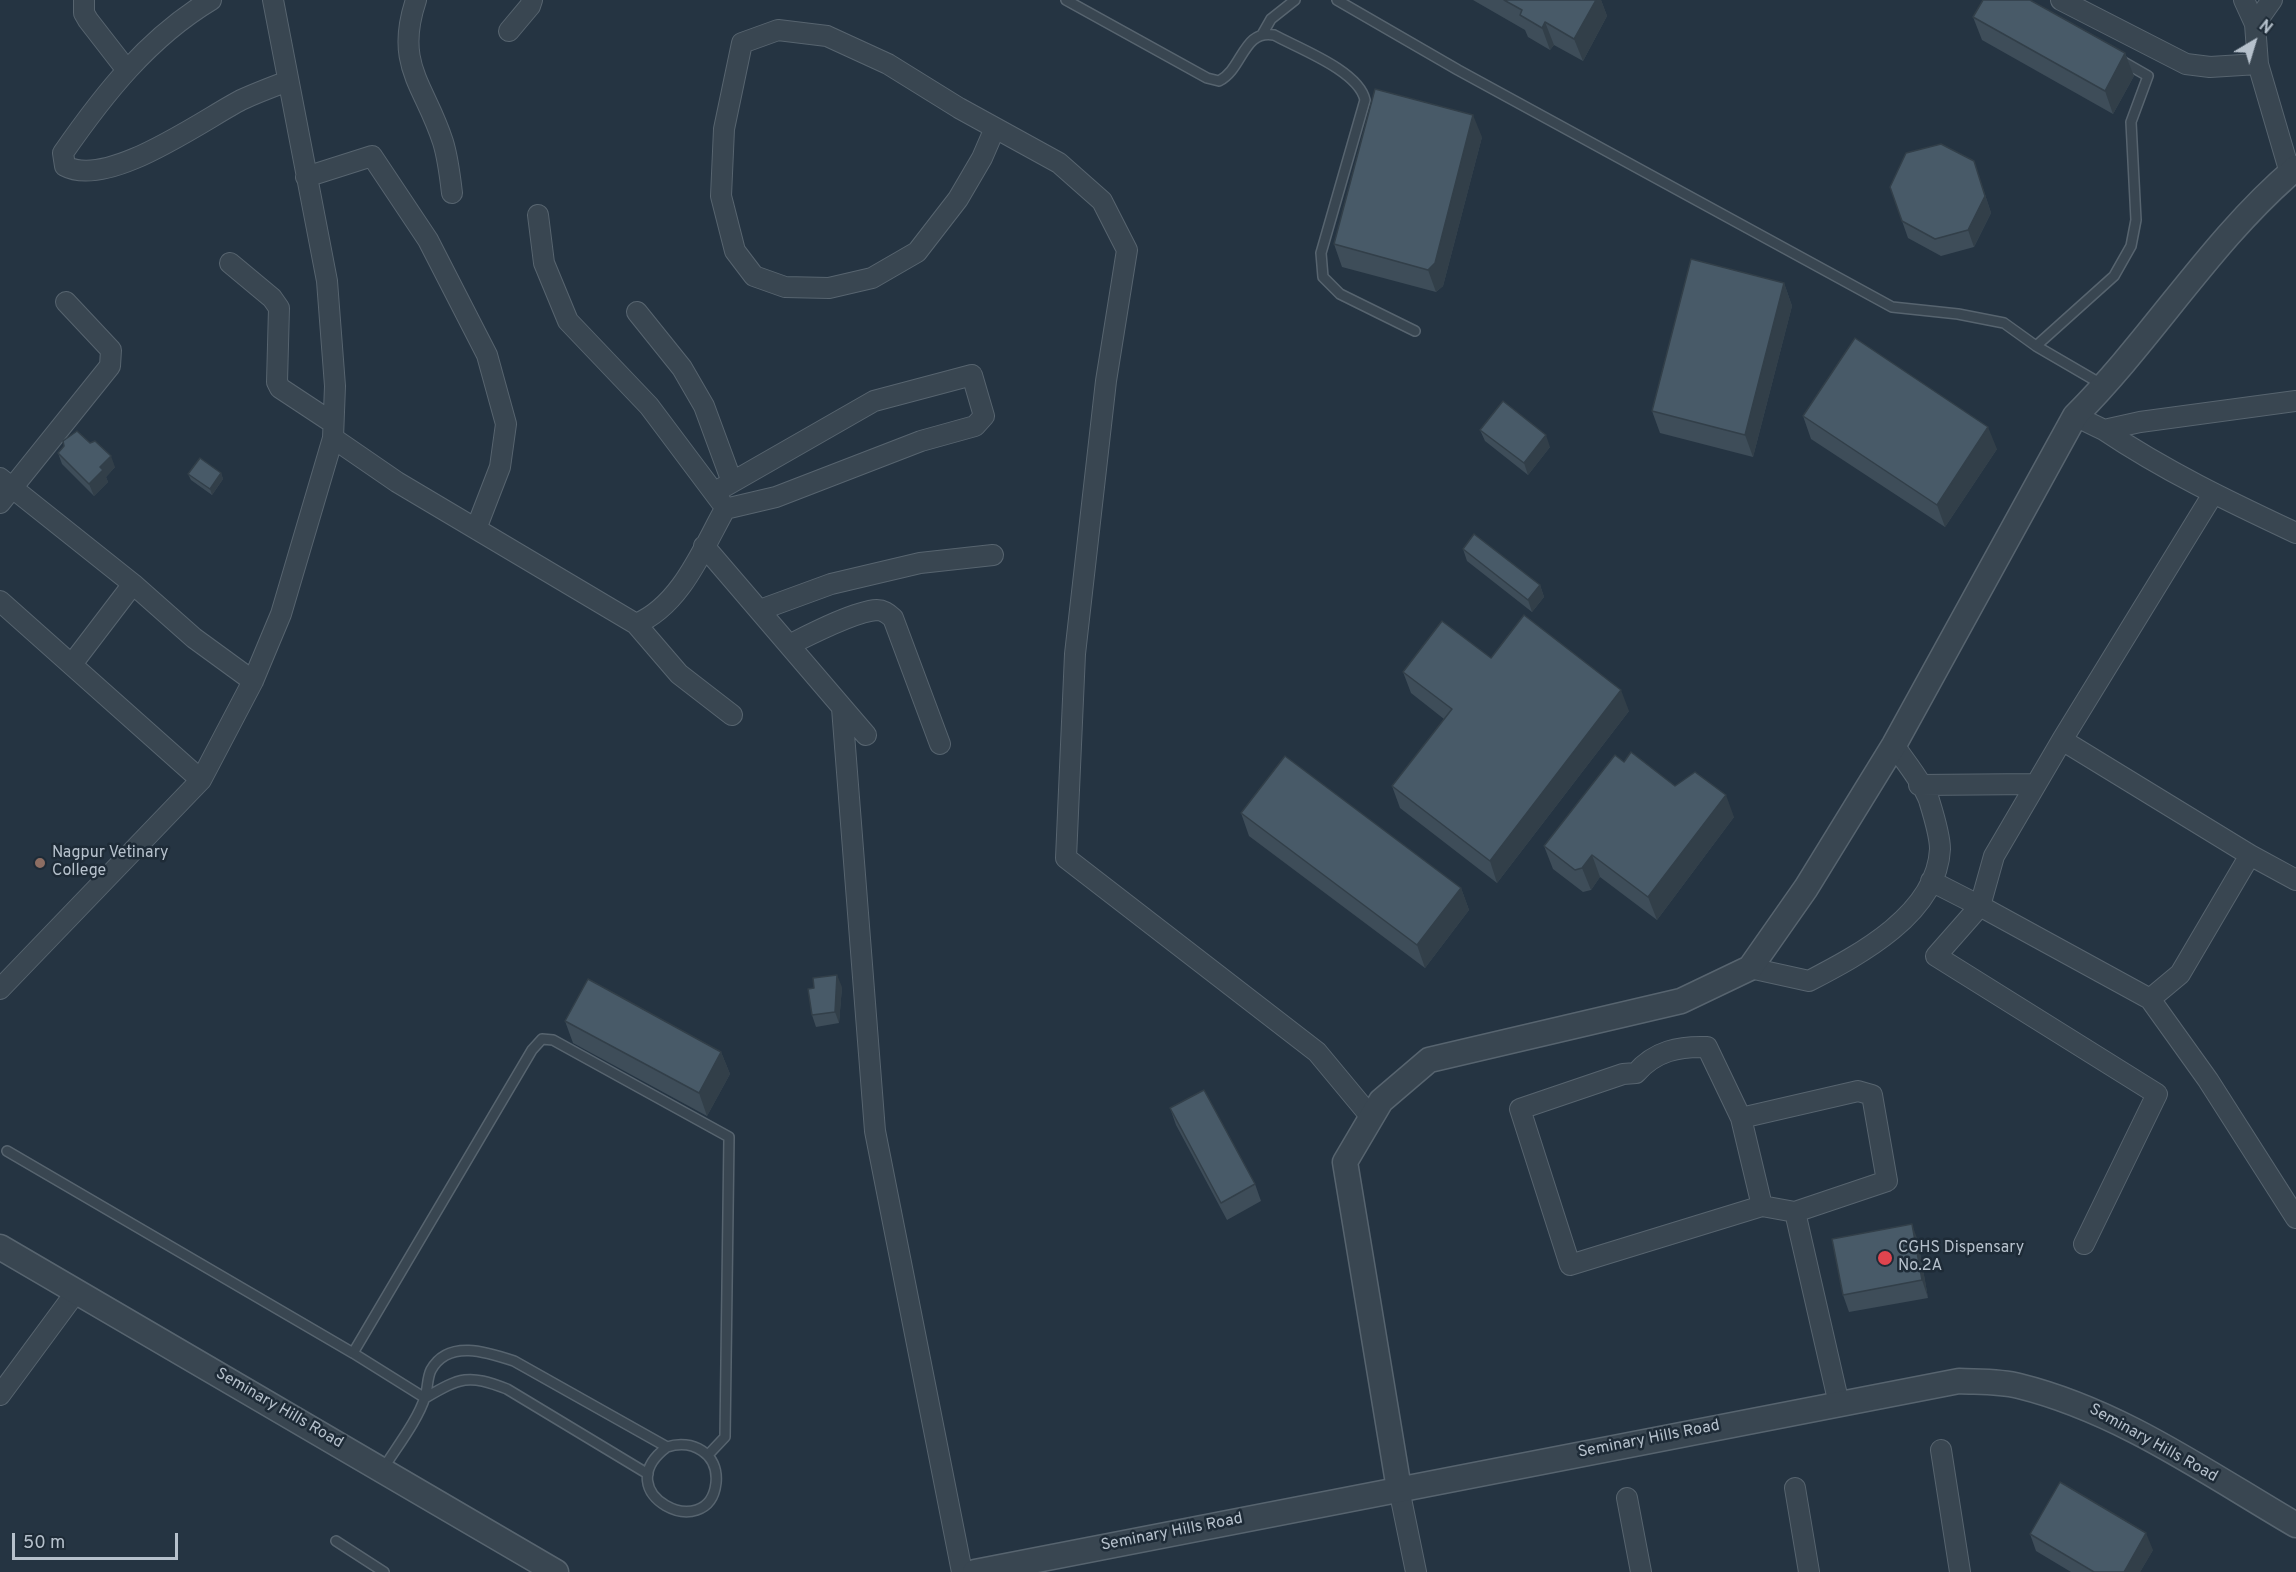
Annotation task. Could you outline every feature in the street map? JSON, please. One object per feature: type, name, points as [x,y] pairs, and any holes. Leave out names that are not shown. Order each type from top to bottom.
[{"type":"street","points":[[84,0],[84,13],[88,20],[126,69]]},
{"type":"street","points":[[211,0],[190,12],[126,69],[63,153],[65,166],[74,171],[103,169],[145,153],[242,99],[288,81]]},
{"type":"street","points":[[0,990],[201,780],[253,681],[281,614],[333,431],[335,386],[327,281],[273,0]]},
{"type":"street","points":[[416,0],[407,38],[410,68],[443,141],[452,193]]},
{"type":"street","points":[[509,31],[530,6],[532,0]]},
{"type":"street","points":[[2061,0],[2186,64],[2210,68],[2258,64]]},
{"type":"street","points":[[1416,1572],[1399,1489],[1345,1162],[1381,1101],[1429,1060],[1681,1000],[1750,968],[1806,888],[1894,745],[2076,416],[2106,386],[2237,225],[2293,171],[2258,64],[2255,24],[2244,0]]},
{"type":"street","points":[[2255,24],[2272,0]]},
{"type":"street","points":[[995,128],[982,158],[958,199],[917,252],[872,278],[829,288],[784,287],[754,276],[735,251],[721,196],[724,129],[742,43],[778,30],[827,36],[888,64],[1059,163],[1102,201],[1127,250],[1106,381],[1075,654],[1066,858],[1317,1052],[1371,1117]]},
{"type":"street","points":[[306,177],[372,156],[428,240],[487,355],[506,424],[500,467],[476,529]]},
{"type":"street","points":[[538,215],[544,263],[568,321],[723,487]]},
{"type":"street","points":[[230,262],[272,298],[279,308],[277,382],[280,388],[397,482],[636,624],[679,674],[732,715]]},
{"type":"street","points":[[66,302],[111,350],[110,366],[4,490],[133,584],[194,638],[253,681]]},
{"type":"street","points":[[636,624],[647,620],[674,597],[725,509],[723,487],[704,406],[682,368],[637,312]]},
{"type":"street","points":[[723,487],[874,401],[972,375],[984,416],[975,426],[921,441],[776,497],[725,509]]},
{"type":"street","points":[[2104,430],[2140,422],[2296,402]]},
{"type":"street","points":[[2076,416],[2213,494],[2296,533]]},
{"type":"street","points":[[2084,1244],[2157,1094],[1936,956],[1980,906],[1994,856],[2062,740],[2213,494]]},
{"type":"street","points":[[704,546],[866,735]]},
{"type":"street","points":[[760,610],[831,584],[920,563],[993,555]]},
{"type":"street","points":[[72,664],[133,584]]},
{"type":"street","points":[[0,601],[201,780]]},
{"type":"street","points":[[789,645],[826,627],[876,610],[886,612],[893,618],[940,744]]},
{"type":"street","points":[[842,708],[875,1131],[962,1572]]},
{"type":"street","points":[[2062,740],[2250,855],[2296,880]]},
{"type":"street","points":[[1750,968],[1809,981],[1861,954],[1904,921],[1935,875],[1940,848],[1928,799],[1894,745]]},
{"type":"street","points":[[1919,784],[2036,784]]},
{"type":"street","points":[[2150,999],[2180,974],[2250,855]]},
{"type":"street","points":[[1931,881],[2150,999],[2208,1080],[2296,1218]]},
{"type":"street","points":[[1741,1118],[1858,1091],[1872,1095],[1887,1181],[1795,1212],[1762,1206],[1570,1265],[1520,1109],[1623,1074],[1636,1073],[1647,1061],[1664,1053],[1691,1047],[1707,1047],[1741,1118],[1762,1206]]},
{"type":"street","points":[[1795,1212],[1839,1404]]},
{"type":"street","name":"Seminary Hills Road","points":[[0,1247],[556,1572]]},
{"type":"street","points":[[0,1395],[76,1292]]},
{"type":"street","name":"Seminary Hills Road","points":[[975,1572],[1959,1381],[2016,1385],[2088,1407],[2149,1439],[2296,1525]]},
{"type":"street","points":[[1941,1450],[1960,1572]]},
{"type":"street","points":[[1795,1488],[1809,1572]]},
{"type":"street","points":[[1628,1498],[1641,1572]]},
{"type":"lane","points":[[1066,0],[1207,78],[1219,81],[1228,76],[1253,37],[1263,33],[1274,35],[1352,77],[1363,89],[1365,100],[1321,252],[1323,277],[1340,294],[1415,331]]},
{"type":"lane","points":[[1263,33],[1271,19],[1294,0]]},
{"type":"lane","points":[[1337,0],[1468,76],[1892,308],[1958,314],[2004,323],[2036,346],[2106,386]]},
{"type":"lane","points":[[2036,346],[2114,276],[2131,246],[2136,220],[2131,122],[2148,76],[2110,54]]},
{"type":"lane","points":[[353,1353],[532,1050],[542,1039],[553,1040],[729,1137],[725,1437],[708,1455]]},
{"type":"lane","points":[[7,1151],[353,1353],[425,1398]]},
{"type":"lane","points":[[383,1469],[425,1398],[429,1372],[438,1359],[462,1349],[487,1352],[514,1361],[667,1448]]},
{"type":"lane","points":[[425,1398],[468,1377],[485,1380],[507,1389],[648,1474]]},
{"type":"lane","points":[[689,1444],[708,1455],[714,1465],[716,1487],[711,1497],[693,1511],[671,1510],[661,1505],[654,1496],[648,1474],[651,1463],[667,1448],[689,1444]]},
{"type":"lane","points":[[336,1541],[384,1572]]},
{"type":"building","points":[[1504,0],[1596,0],[1574,39],[1545,22],[1542,28],[1520,15],[1522,10]]},
{"type":"building","points":[[1983,0],[2030,0],[2125,53],[2105,91],[1973,17]]},
{"type":"building","points":[[1375,89],[1473,115],[1435,263],[1428,270],[1334,244]]},
{"type":"building","points":[[1941,144],[1974,161],[1985,196],[1968,230],[1935,239],[1902,221],[1890,187],[1906,153]]},
{"type":"building","points":[[1691,259],[1784,283],[1745,435],[1652,411]]},
{"type":"building","points":[[1855,338],[1988,427],[1937,505],[1803,416]]},
{"type":"building","points":[[1503,401],[1546,435],[1524,463],[1480,430]]},
{"type":"building","points":[[77,431],[90,443],[95,441],[111,456],[100,467],[103,470],[89,484],[58,453],[64,446],[63,441]]},
{"type":"building","points":[[200,458],[221,473],[210,489],[188,474]]},
{"type":"building","points":[[1474,534],[1540,585],[1528,600],[1463,549]]},
{"type":"building","points":[[1524,615],[1621,690],[1490,861],[1392,786],[1452,709],[1403,672],[1442,621],[1491,658]]},
{"type":"building","points":[[1631,752],[1675,786],[1695,772],[1726,795],[1648,897],[1592,855],[1582,868],[1575,870],[1544,846],[1615,755],[1624,762]]},
{"type":"building","points":[[1285,756],[1461,888],[1417,945],[1241,813]]},
{"type":"building","points":[[837,975],[835,1012],[812,1015],[808,989],[814,988],[813,978]]},
{"type":"building","points":[[588,979],[721,1052],[699,1093],[565,1021]]},
{"type":"building","points":[[1204,1090],[1255,1184],[1221,1203],[1170,1108]]},
{"type":"building","points":[[1912,1224],[1922,1280],[1843,1295],[1832,1239]]},
{"type":"building","points":[[2060,1482],[2146,1533],[2124,1572],[2094,1572],[2030,1534]]},
{"type":"place","name":"Nagpur Vetinary College","points":[[40,863]]},
{"type":"place","name":"CGHS Dispensary No.2A","points":[[1885,1258]]}]
